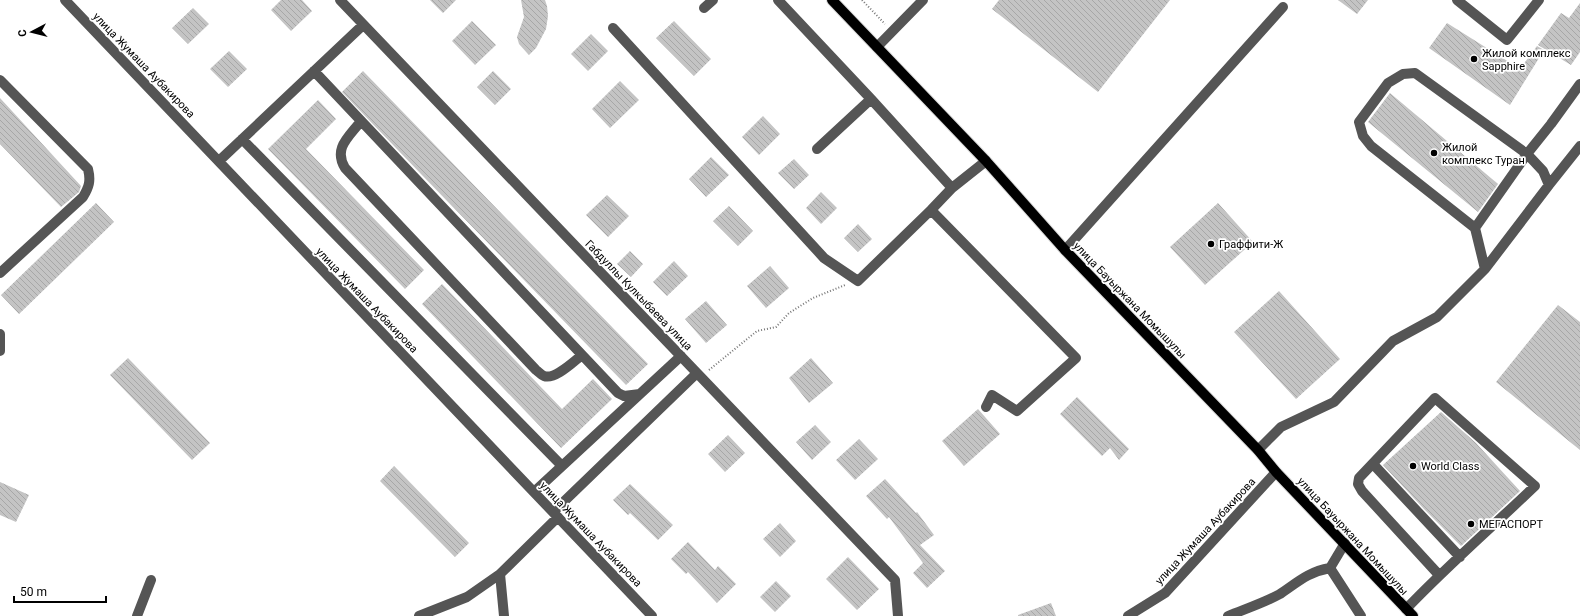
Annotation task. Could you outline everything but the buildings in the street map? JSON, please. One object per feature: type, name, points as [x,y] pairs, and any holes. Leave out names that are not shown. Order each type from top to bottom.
[{"type":"main road","name":"улица Бауыржана Момышулы","points":[[832,0],[986,161],[1065,250],[1258,450],[1276,472],[1409,612]]},
{"type":"street","name":"улица Жумаша Аубакирова","points":[[65,0],[652,616]]},
{"type":"street","name":"Габдуллы Кулкыбаева улица","points":[[340,0],[895,580],[898,616]]},
{"type":"street","points":[[704,8],[713,0]]},
{"type":"street","points":[[778,0],[952,188]]},
{"type":"street","points":[[877,47],[923,0]]},
{"type":"street","points":[[1457,0],[1507,40],[1539,0]]},
{"type":"street","points":[[1065,250],[1283,7]]},
{"type":"street","points":[[219,161],[363,25]]},
{"type":"street","points":[[613,28],[824,258],[858,281],[952,188],[986,161]]},
{"type":"street","points":[[314,71],[618,392],[624,396],[640,394]]},
{"type":"street","points":[[1485,269],[1475,228],[1371,146],[1363,136],[1359,122],[1388,83],[1403,74],[1415,73],[1527,154],[1543,171],[1549,185]]},
{"type":"street","points":[[0,80],[88,169],[90,179],[89,187],[83,197],[0,273]]},
{"type":"street","points":[[1475,228],[1527,154],[1580,84]]},
{"type":"street","points":[[817,149],[871,99]]},
{"type":"street","points":[[361,121],[342,145],[340,153],[341,162],[345,168],[540,373],[544,376],[557,374],[582,355]]},
{"type":"street","points":[[242,140],[562,466]]},
{"type":"street","points":[[1258,450],[1281,427],[1334,402],[1393,341],[1437,317],[1485,269],[1580,146]]},
{"type":"street","points":[[931,210],[1076,358],[1017,411],[992,395],[986,407]]},
{"type":"street","points":[[0,334],[0,351]]},
{"type":"street","points":[[534,492],[681,356]]},
{"type":"street","points":[[423,615],[467,597],[500,574],[555,515],[699,375]]},
{"type":"street","points":[[1409,612],[1439,575],[1535,486],[1435,398],[1359,478],[1358,484],[1362,491],[1439,575]]},
{"type":"street","points":[[1373,464],[1460,557]]},
{"type":"street","name":"улица Жумаша Аубакирова","points":[[1128,616],[1165,593],[1276,472]]},
{"type":"street","points":[[1228,616],[1279,594],[1303,577],[1319,570],[1330,568],[1345,543]]},
{"type":"street","points":[[1330,568],[1361,616]]},
{"type":"street","points":[[500,574],[504,616]]},
{"type":"street","points":[[137,616],[151,580]]},
{"type":"path","points":[[862,0],[892,32]]},
{"type":"path","points":[[699,375],[757,331],[776,327],[789,313],[813,298],[858,281]]},
{"type":"place","name":"Жилой комплекс Sapphire","points":[[1474,59]]},
{"type":"place","name":"Жилой комплекс Туран","points":[[1434,153]]},
{"type":"place","name":"Граффити-Ж","points":[[1211,244]]},
{"type":"place","name":"World Class","points":[[1413,466]]},
{"type":"place","name":"МЕГАСПОРТ","points":[[1471,524]]}]
